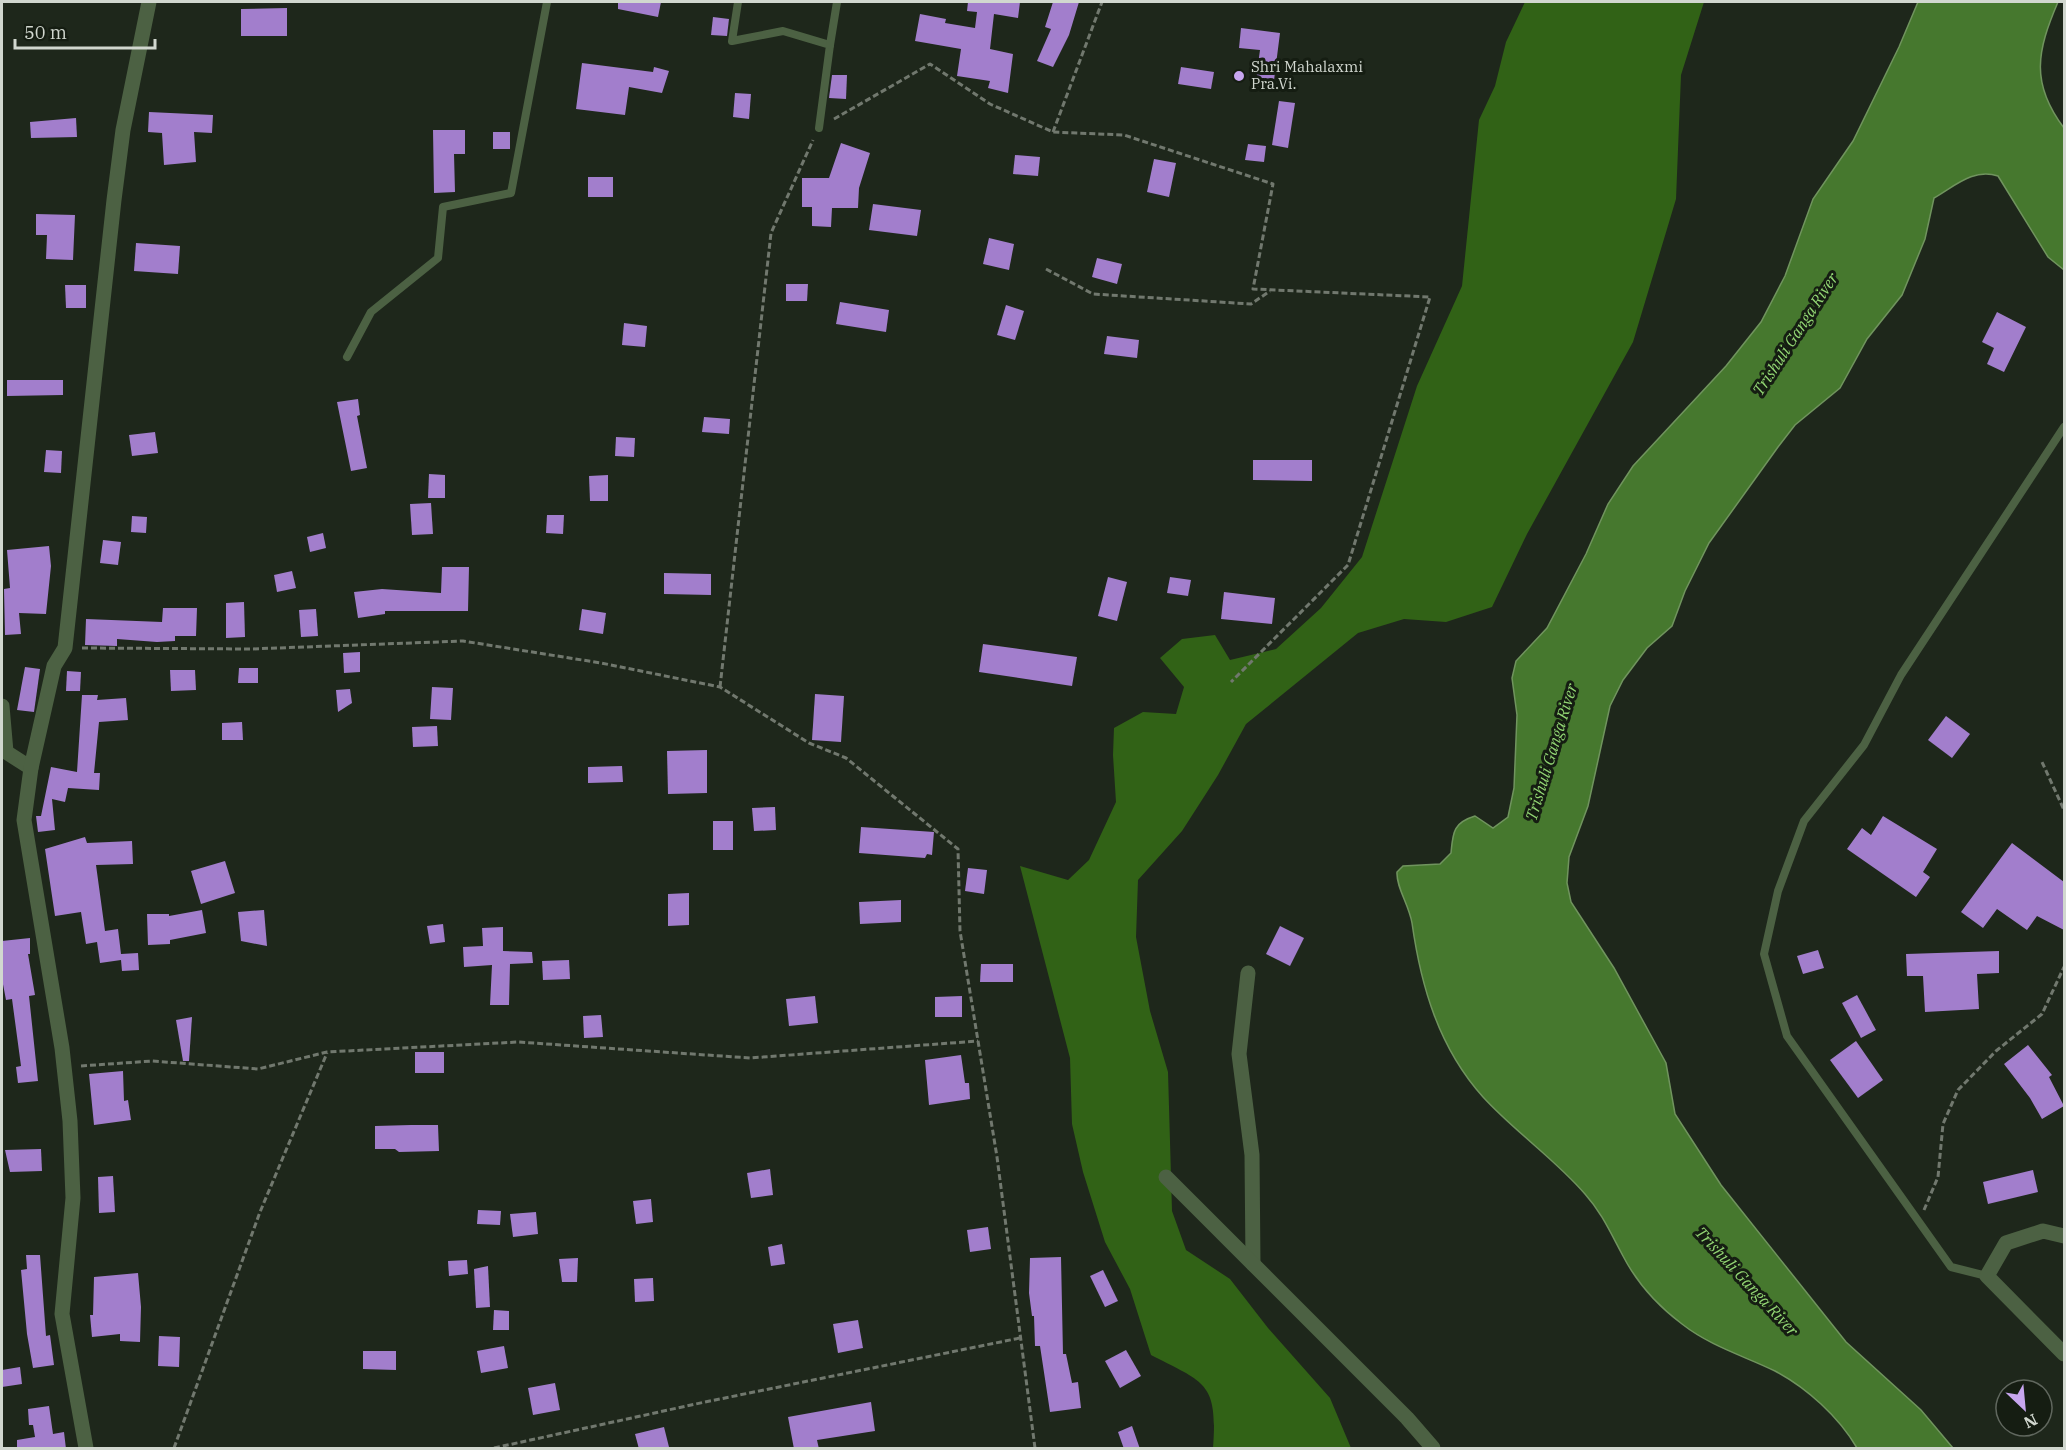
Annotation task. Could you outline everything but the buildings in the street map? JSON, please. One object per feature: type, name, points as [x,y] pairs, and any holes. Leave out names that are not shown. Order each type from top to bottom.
[{"type":"street","points":[[86,1449],[62,1314],[73,1198],[70,1121],[64,1068],[24,820],[31,768],[54,666],[65,648],[119,165],[149,2]]},
{"type":"street","points":[[2,706],[6,752],[31,768]]},
{"type":"street","points":[[1248,973],[1239,1053],[1252,1155],[1253,1264]]},
{"type":"street","points":[[1166,1177],[1407,1418],[1433,1449]]},
{"type":"street","points":[[2064,1236],[2043,1231],[2006,1243],[1988,1276],[2064,1354]]},
{"type":"lane","points":[[347,357],[371,312],[438,258],[443,207],[511,193],[547,2]]},
{"type":"lane","points":[[738,2],[732,41],[783,31],[830,45]]},
{"type":"lane","points":[[819,128],[837,2]]},
{"type":"lane","points":[[1988,1276],[1950,1267],[1787,1036],[1764,954],[1778,891],[1804,821],[1864,745],[1901,675],[2064,427]]},
{"type":"path","points":[[1053,132],[1102,2]]},
{"type":"path","points":[[720,687],[771,233],[819,128],[930,64],[990,104],[1053,132],[1124,135],[1273,184],[1253,289],[1430,297],[1348,565],[1231,682]]},
{"type":"path","points":[[1046,269],[1093,294],[1251,304],[1272,290]]},
{"type":"path","points":[[65,648],[251,649],[463,641],[601,663],[720,687],[809,744],[846,758],[958,849],[960,931],[998,1157],[1035,1449]]},
{"type":"path","points":[[2042,762],[2064,810]]},
{"type":"path","points":[[1919,1223],[1938,1177],[1943,1124],[1958,1090],[1996,1051],[2042,1014],[2064,967]]},
{"type":"path","points":[[64,1068],[152,1061],[258,1069],[327,1052],[518,1042],[750,1058],[978,1041]]},
{"type":"path","points":[[174,1449],[260,1212],[327,1052]]},
{"type":"path","points":[[494,1449],[705,1402],[1020,1338]]},
{"type":"shaded area","points":[[1525,2],[1704,2],[1681,75],[1676,199],[1633,342],[1527,534],[1492,607],[1446,622],[1404,619],[1358,633],[1246,724],[1218,775],[1182,831],[1138,880],[1136,937],[1150,1011],[1168,1072],[1172,1211],[1186,1250],[1230,1279],[1268,1328],[1330,1398],[1351,1448],[1213,1448],[1214,1426],[1210,1397],[1196,1379],[1151,1355],[1130,1289],[1105,1242],[1083,1172],[1072,1124],[1070,1058],[1020,866],[1068,880],[1089,860],[1116,802],[1114,728],[1143,712],[1176,714],[1184,687],[1160,658],[1182,639],[1215,635],[1230,660],[1276,649],[1321,608],[1362,557],[1417,386],[1462,286],[1479,120],[1495,86],[1506,42]]},
{"type":"water","name":"Trishuli Ganga River","points":[[1918,2],[2058,2],[2045,36],[2040,66],[2046,96],[2064,128],[2064,270],[2048,257],[1998,176],[1980,174],[1972,176],[1934,198],[1925,239],[1902,295],[1867,339],[1840,388],[1795,425],[1778,447],[1709,543],[1685,591],[1672,626],[1647,648],[1623,680],[1610,706],[1588,806],[1569,857],[1567,883],[1571,902],[1614,968],[1666,1063],[1675,1114],[1721,1185],[1846,1342],[1921,1410],[1953,1448],[1857,1448],[1832,1414],[1799,1386],[1775,1371],[1704,1339],[1665,1310],[1635,1275],[1591,1201],[1561,1169],[1483,1097],[1455,1058],[1434,1016],[1421,970],[1410,916],[1398,884],[1397,872],[1403,866],[1440,864],[1451,853],[1455,830],[1467,819],[1475,816],[1493,828],[1508,817],[1514,788],[1517,715],[1512,678],[1516,661],[1547,628],[1586,554],[1608,504],[1633,466],[1726,366],[1761,322],[1785,276],[1813,199],[1853,141],[1899,47]]},
{"type":"place","name":"Shri Mahalaxmi Pra.Vi.","points":[[1239,76]]}]
